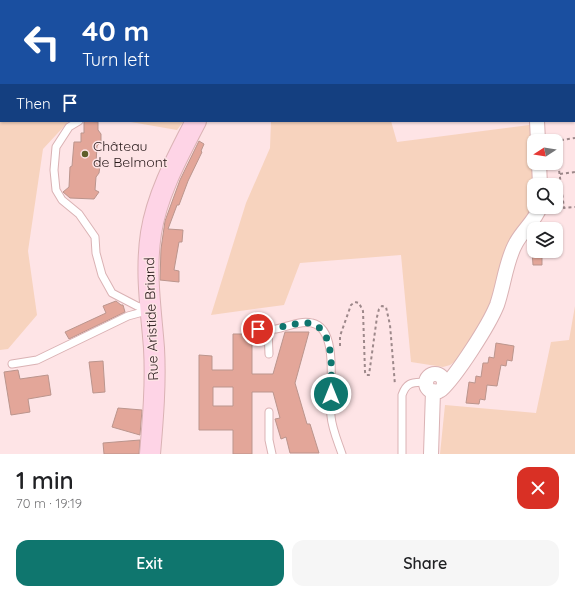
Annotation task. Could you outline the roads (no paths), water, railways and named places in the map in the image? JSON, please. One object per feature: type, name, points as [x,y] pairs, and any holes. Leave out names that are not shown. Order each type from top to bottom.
[{"type":"street","name":"Rue Aristide Briand","points":[[150,454],[154,414],[154,367],[147,276],[151,232],[164,189],[196,122]]},
{"type":"street","points":[[537,122],[538,134]]},
{"type":"street","points":[[431,454],[434,384],[452,378],[459,367],[496,306],[516,243],[538,214]]},
{"type":"lane","points":[[77,122],[69,127],[56,148],[54,170],[56,190],[62,200],[78,214],[95,237],[96,253],[102,275],[112,293],[137,306],[150,310]]},
{"type":"lane","points":[[12,364],[37,360],[128,316],[150,310]]},
{"type":"lane","points":[[248,329],[268,330],[302,323],[312,323],[320,327],[326,335],[331,361],[330,416],[334,434],[342,454]]},
{"type":"lane","points":[[268,330],[269,354]]},
{"type":"lane","points":[[402,454],[404,390],[408,384],[434,384]]},
{"type":"lane","points":[[268,412],[269,440],[272,454]]},
{"type":"place","name":"Château de Belmont","points":[[85,154]]}]
